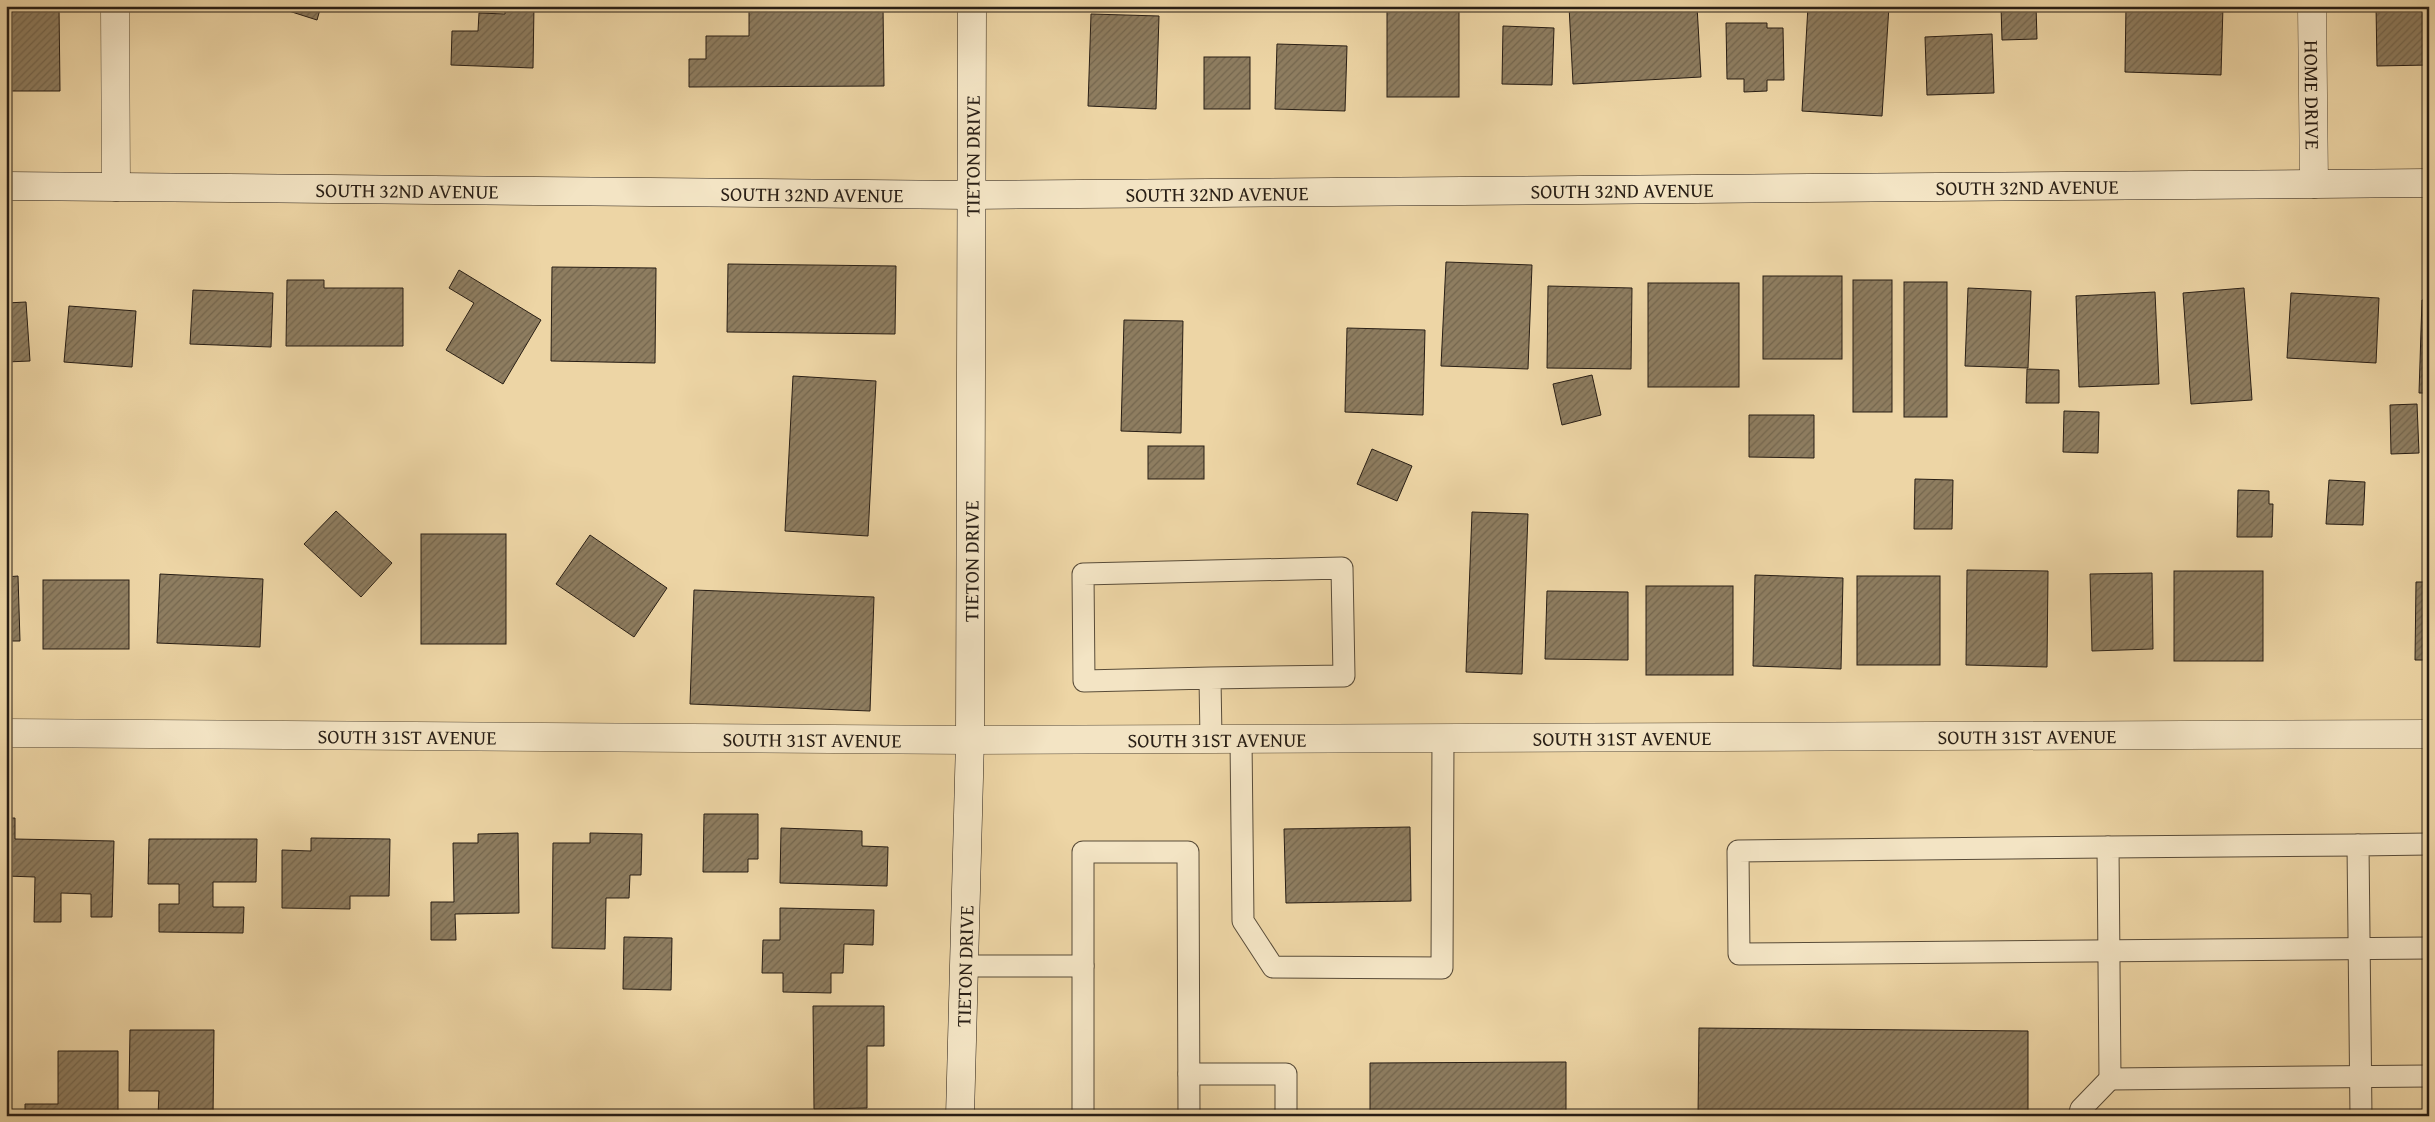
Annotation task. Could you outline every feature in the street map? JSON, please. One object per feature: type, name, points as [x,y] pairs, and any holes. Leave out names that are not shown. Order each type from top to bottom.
[{"type":"street","points":[[116,6],[116,186]]},
{"type":"street","name":"TIETON DRIVE","points":[[960,1116],[970,740],[972,6]]},
{"type":"street","name":"HOME DRIVE","points":[[2312,6],[2314,184]]},
{"type":"street","name":"SOUTH 32ND AVENUE","points":[[6,186],[970,195],[2429,183]]},
{"type":"street","name":"SOUTH 31ST AVENUE","points":[[6,733],[970,740],[2429,734]]},
{"type":"lane","points":[[1342,568],[1344,676],[1210,678],[1084,681],[1082,574],[1342,568]]},
{"type":"lane","points":[[1210,678],[1211,739]]},
{"type":"lane","points":[[1241,739],[1242,921],[1273,967],[1442,968],[1443,738]]},
{"type":"lane","points":[[2429,844],[1738,851],[1739,954],[2429,948]]},
{"type":"lane","points":[[2358,845],[2361,1116]]},
{"type":"lane","points":[[2108,847],[2110,1079]]},
{"type":"lane","points":[[1083,1116],[1083,852],[1188,852],[1189,1116]]},
{"type":"lane","points":[[964,966],[1083,966]]},
{"type":"lane","points":[[1189,1074],[1286,1074],[1286,1116]]},
{"type":"lane","points":[[2080,1116],[2081,1108],[2110,1079],[2429,1076]]},
{"type":"building","points":[[6,6],[59,6],[60,91],[6,91]]},
{"type":"building","points":[[273,6],[321,6],[317,20]]},
{"type":"building","points":[[505,6],[534,6],[533,68],[451,65],[452,31],[478,31],[479,13],[505,14]]},
{"type":"building","points":[[749,6],[883,6],[884,86],[689,87],[689,59],[706,59],[706,36],[749,36]]},
{"type":"building","points":[[1569,6],[1697,6],[1701,77],[1573,84]]},
{"type":"building","points":[[1808,6],[1889,6],[1882,116],[1802,111]]},
{"type":"building","points":[[2001,6],[2036,6],[2037,39],[2002,40]]},
{"type":"building","points":[[2126,6],[2223,6],[2221,75],[2125,72]]},
{"type":"building","points":[[2376,6],[2429,6],[2429,65],[2377,66]]},
{"type":"building","points":[[1387,10],[1459,10],[1459,97],[1387,97]]},
{"type":"building","points":[[1091,14],[1159,16],[1156,109],[1088,106]]},
{"type":"building","points":[[1726,23],[1767,23],[1767,28],[1783,28],[1784,80],[1767,80],[1767,91],[1744,92],[1744,79],[1727,79]]},
{"type":"building","points":[[1503,26],[1554,28],[1552,85],[1502,84]]},
{"type":"building","points":[[1992,34],[1994,93],[1927,95],[1925,37]]},
{"type":"building","points":[[1277,44],[1347,46],[1345,111],[1275,109]]},
{"type":"building","points":[[1204,57],[1250,57],[1250,109],[1204,109]]},
{"type":"building","points":[[1446,262],[1532,265],[1528,369],[1441,366]]},
{"type":"building","points":[[728,264],[896,266],[895,334],[727,332]]},
{"type":"building","points":[[552,267],[656,268],[655,363],[551,361]]},
{"type":"building","points":[[459,270],[541,320],[503,384],[446,350],[474,303],[449,288]]},
{"type":"building","points":[[1763,276],[1842,276],[1842,359],[1763,359]]},
{"type":"building","points":[[287,280],[324,280],[324,288],[403,288],[403,346],[286,346]]},
{"type":"building","points":[[1853,280],[1892,280],[1892,412],[1853,412]]},
{"type":"building","points":[[1904,282],[1947,282],[1947,417],[1904,417]]},
{"type":"building","points":[[1648,283],[1739,283],[1739,387],[1648,387]]},
{"type":"building","points":[[1548,286],[1632,288],[1631,369],[1547,368]]},
{"type":"building","points":[[1968,288],[2031,291],[2028,368],[1965,366]]},
{"type":"building","points":[[2244,288],[2252,400],[2191,404],[2183,293]]},
{"type":"building","points":[[193,290],[273,293],[271,347],[190,344]]},
{"type":"building","points":[[2155,292],[2159,384],[2079,387],[2076,296]]},
{"type":"building","points":[[2291,293],[2379,298],[2376,363],[2287,358]]},
{"type":"building","points":[[2422,300],[2429,300],[2429,393],[2419,393]]},
{"type":"building","points":[[26,302],[30,361],[6,362],[6,303]]},
{"type":"building","points":[[69,306],[136,311],[132,367],[64,362]]},
{"type":"building","points":[[1124,320],[1183,321],[1181,433],[1121,431]]},
{"type":"building","points":[[1347,328],[1425,330],[1423,415],[1345,412]]},
{"type":"building","points":[[2027,369],[2059,370],[2059,403],[2026,403]]},
{"type":"building","points":[[1592,375],[1601,415],[1562,425],[1553,384]]},
{"type":"building","points":[[793,376],[876,381],[868,536],[785,531]]},
{"type":"building","points":[[2417,404],[2419,453],[2391,454],[2390,405]]},
{"type":"building","points":[[2064,411],[2099,412],[2098,453],[2063,452]]},
{"type":"building","points":[[1749,415],[1814,415],[1814,458],[1749,457]]},
{"type":"building","points":[[1148,446],[1204,446],[1204,479],[1148,479]]},
{"type":"building","points":[[1372,449],[1412,466],[1397,501],[1357,484]]},
{"type":"building","points":[[1915,479],[1953,480],[1952,529],[1914,529]]},
{"type":"building","points":[[2329,480],[2365,482],[2363,525],[2326,524]]},
{"type":"building","points":[[2238,490],[2269,491],[2269,504],[2273,504],[2272,537],[2237,537]]},
{"type":"building","points":[[336,511],[392,563],[361,597],[304,544]]},
{"type":"building","points":[[1472,512],[1528,514],[1522,674],[1466,672]]},
{"type":"building","points":[[421,534],[506,534],[506,644],[421,644]]},
{"type":"building","points":[[590,535],[667,588],[634,637],[556,584]]},
{"type":"building","points":[[1967,570],[2048,571],[2047,667],[1966,665]]},
{"type":"building","points":[[2174,571],[2263,571],[2263,661],[2174,661]]},
{"type":"building","points":[[2152,573],[2153,649],[2092,651],[2090,574]]},
{"type":"building","points":[[160,574],[263,579],[260,647],[157,643]]},
{"type":"building","points":[[1755,575],[1843,578],[1841,669],[1753,666]]},
{"type":"building","points":[[18,576],[20,641],[6,641],[6,577]]},
{"type":"building","points":[[1857,576],[1940,576],[1940,665],[1857,665]]},
{"type":"building","points":[[43,580],[129,580],[129,649],[43,649]]},
{"type":"building","points":[[2416,582],[2429,582],[2429,660],[2415,660]]},
{"type":"building","points":[[1646,586],[1733,586],[1733,675],[1646,675]]},
{"type":"building","points":[[694,590],[874,597],[870,711],[690,704]]},
{"type":"building","points":[[1547,591],[1628,592],[1628,660],[1545,659]]},
{"type":"building","points":[[704,814],[758,814],[758,859],[748,859],[748,872],[703,872]]},
{"type":"building","points":[[6,818],[15,818],[15,839],[114,841],[112,917],[91,917],[91,894],[61,893],[61,922],[34,922],[35,877],[6,876]]},
{"type":"building","points":[[1410,827],[1411,901],[1286,903],[1284,829]]},
{"type":"building","points":[[781,828],[862,831],[862,846],[888,847],[887,886],[780,883]]},
{"type":"building","points":[[518,833],[519,913],[455,914],[456,940],[431,940],[431,902],[454,902],[453,843],[478,843],[478,834]]},
{"type":"building","points":[[590,833],[642,834],[641,875],[630,875],[629,898],[606,898],[605,949],[552,948],[553,843],[590,843]]},
{"type":"building","points":[[311,838],[390,839],[389,896],[350,896],[350,909],[282,908],[282,850],[311,851]]},
{"type":"building","points":[[149,839],[257,839],[256,882],[213,882],[213,907],[244,907],[243,933],[159,932],[159,904],[179,904],[179,884],[148,884]]},
{"type":"building","points":[[780,908],[874,910],[873,945],[844,944],[843,973],[831,973],[831,993],[783,992],[783,973],[762,973],[763,940],[780,940]]},
{"type":"building","points":[[624,937],[672,938],[671,990],[623,989]]},
{"type":"building","points":[[813,1006],[884,1006],[884,1046],[867,1046],[867,1108],[814,1109]]},
{"type":"building","points":[[1699,1028],[2028,1031],[2028,1116],[1698,1116]]},
{"type":"building","points":[[130,1030],[214,1030],[213,1116],[158,1116],[159,1091],[129,1091]]},
{"type":"building","points":[[58,1051],[118,1051],[118,1116],[25,1116],[25,1104],[58,1104]]},
{"type":"building","points":[[1566,1062],[1566,1112],[1586,1112],[1586,1116],[1370,1116],[1370,1063]]}]
